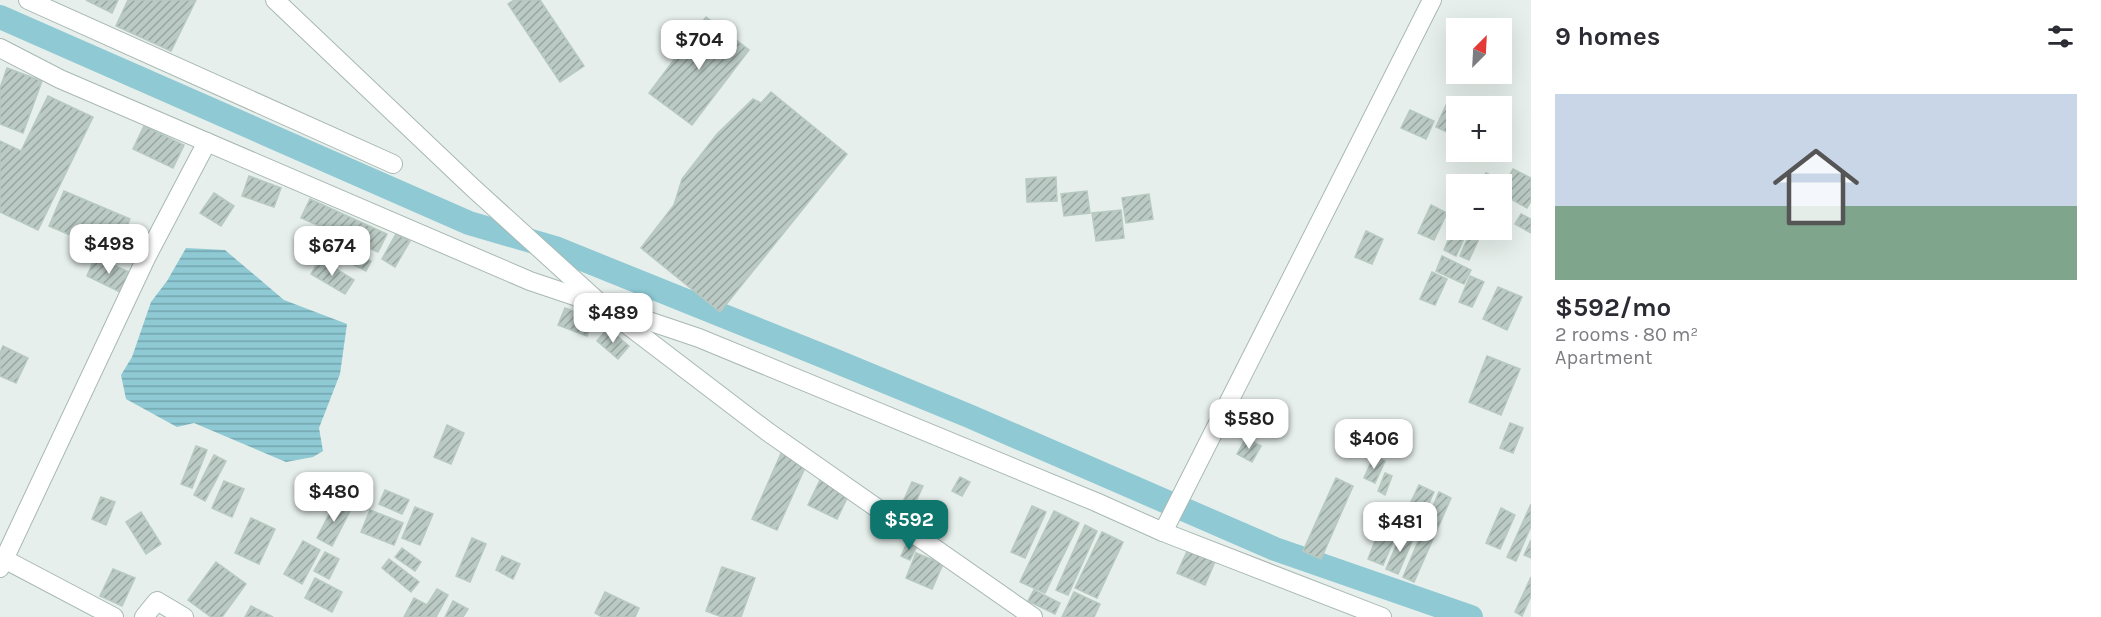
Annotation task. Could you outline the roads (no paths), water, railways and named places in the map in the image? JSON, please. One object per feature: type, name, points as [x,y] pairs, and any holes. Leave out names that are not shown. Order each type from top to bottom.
[{"type":"street","points":[[28,0],[393,164]]},
{"type":"street","points":[[275,0],[472,187],[604,307],[768,432],[1012,610],[1033,617]]},
{"type":"street","points":[[1167,525],[1432,0]]},
{"type":"street","points":[[0,48],[60,79],[530,281],[699,338],[1096,502],[1167,525],[1382,617]]},
{"type":"street","points":[[114,617],[2,563],[147,256],[207,142]]},
{"type":"street","points":[[144,617],[157,601],[184,617]]},
{"type":"water","points":[[186,248],[225,250],[284,300],[347,324],[340,374],[319,428],[323,451],[313,457],[286,462],[194,423],[177,427],[126,399],[121,375],[132,357],[151,302],[167,281]]},
{"type":"waterway","points":[[0,17],[469,223],[555,248],[833,360],[969,416],[1275,549],[1471,617]]}]
